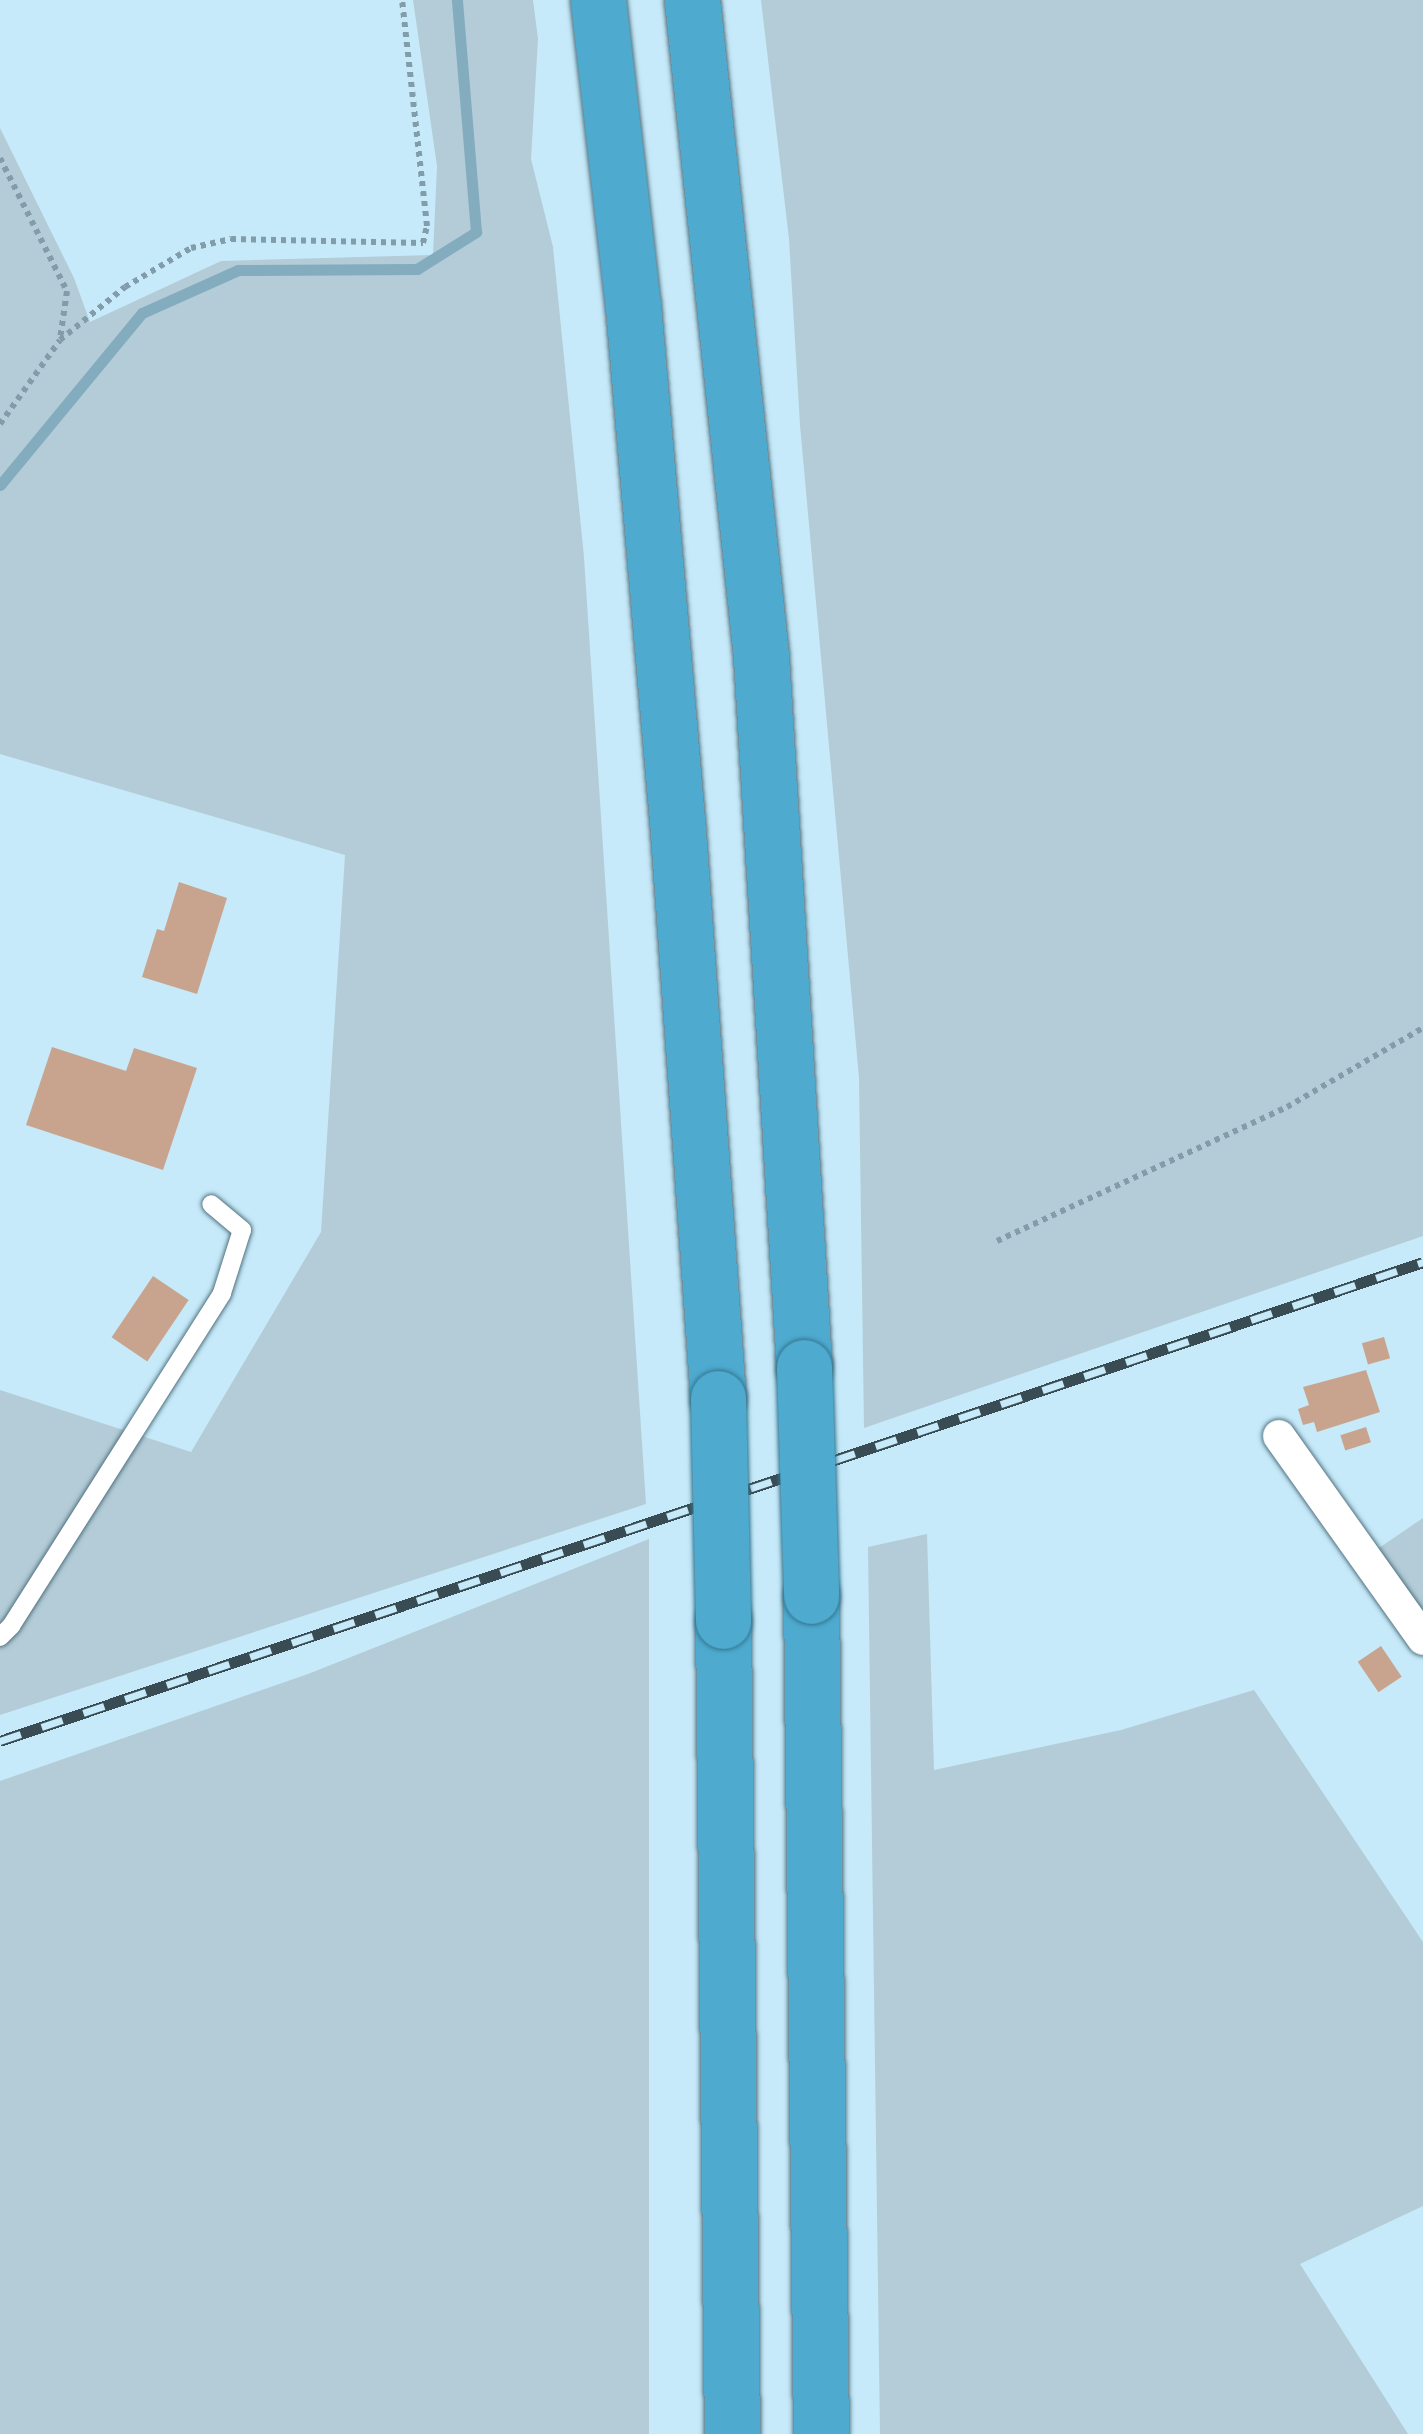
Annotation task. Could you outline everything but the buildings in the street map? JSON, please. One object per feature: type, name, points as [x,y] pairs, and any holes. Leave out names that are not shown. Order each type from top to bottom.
[{"type":"highway","points":[[598,0],[636,345],[678,832],[718,1398],[732,2434]]},
{"type":"highway","points":[[692,0],[728,308],[761,657],[804,1367],[812,1596],[822,2434]]},
{"type":"street","points":[[1279,1436],[1423,1639]]},
{"type":"lane","points":[[0,1637],[12,1626],[222,1293],[242,1230],[211,1204]]},
{"type":"path","points":[[0,424],[60,340],[125,288],[191,248],[230,239],[422,243],[427,226],[402,0]]},
{"type":"path","points":[[0,158],[67,291],[60,340]]},
{"type":"path","points":[[997,1242],[1287,1107],[1423,1028]]},
{"type":"shaded area","points":[[413,0],[533,0],[538,39],[531,159],[553,247],[584,557],[646,1504],[0,1715],[0,1390],[191,1452],[321,1232],[345,855],[0,754],[0,128],[74,278],[90,322],[221,261],[433,255],[437,166]]},
{"type":"shaded area","points":[[761,0],[1423,0],[1423,1236],[864,1428],[859,1078],[800,425],[789,239]]},
{"type":"shaded area","points":[[1423,1518],[1423,1622],[1373,1552]]},
{"type":"shaded area","points":[[927,1534],[934,1770],[1121,1730],[1254,1690],[1423,1942],[1423,2206],[1300,2264],[1408,2434],[880,2434],[868,1547]]},
{"type":"shaded area","points":[[649,1539],[649,2434],[0,2434],[0,1781],[308,1674]]},
{"type":"waterway","points":[[0,485],[142,313],[238,270],[417,269],[476,232],[457,0]]},
{"type":"railway","points":[[0,1741],[1423,1262]]}]
